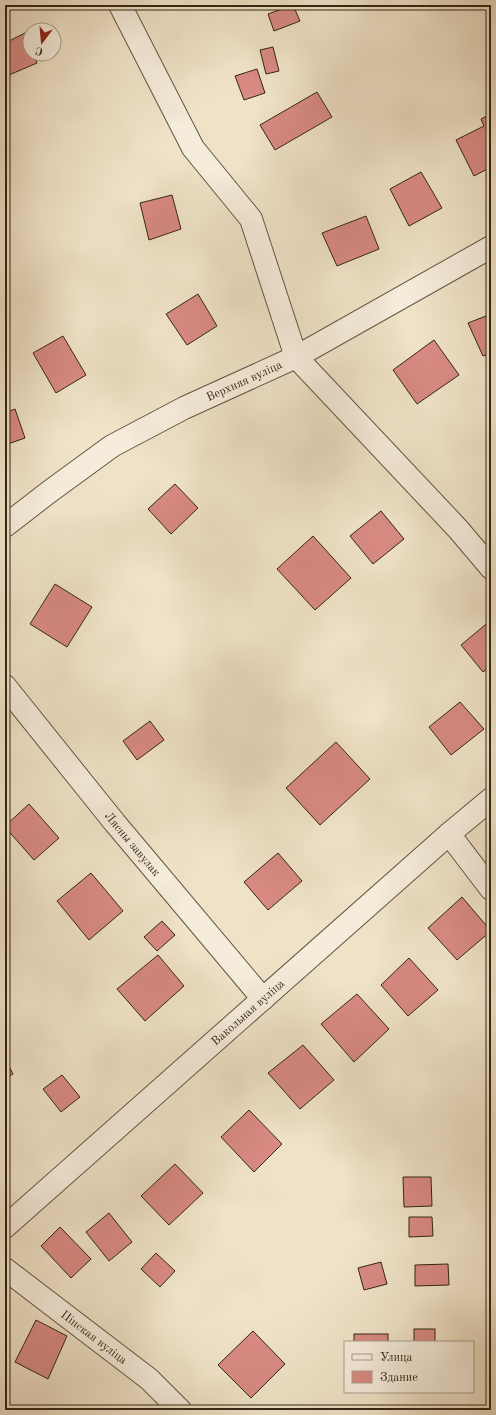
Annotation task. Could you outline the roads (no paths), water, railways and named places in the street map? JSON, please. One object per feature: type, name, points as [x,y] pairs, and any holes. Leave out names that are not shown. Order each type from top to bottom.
[{"type":"street","points":[[120,5],[193,148],[251,220],[296,357],[458,529],[491,568]]},
{"type":"street","name":"Верхняя вуліца","points":[[5,526],[112,446],[184,408],[296,357],[491,247]]},
{"type":"street","name":"Лясны завулак","points":[[5,686],[115,823],[264,999]]},
{"type":"street","name":"Вакольная вуліца","points":[[5,1227],[449,834],[491,799]]},
{"type":"street","points":[[449,834],[491,888]]},
{"type":"street","name":"Пінская вуліца","points":[[5,1269],[149,1379],[180,1410]]}]
